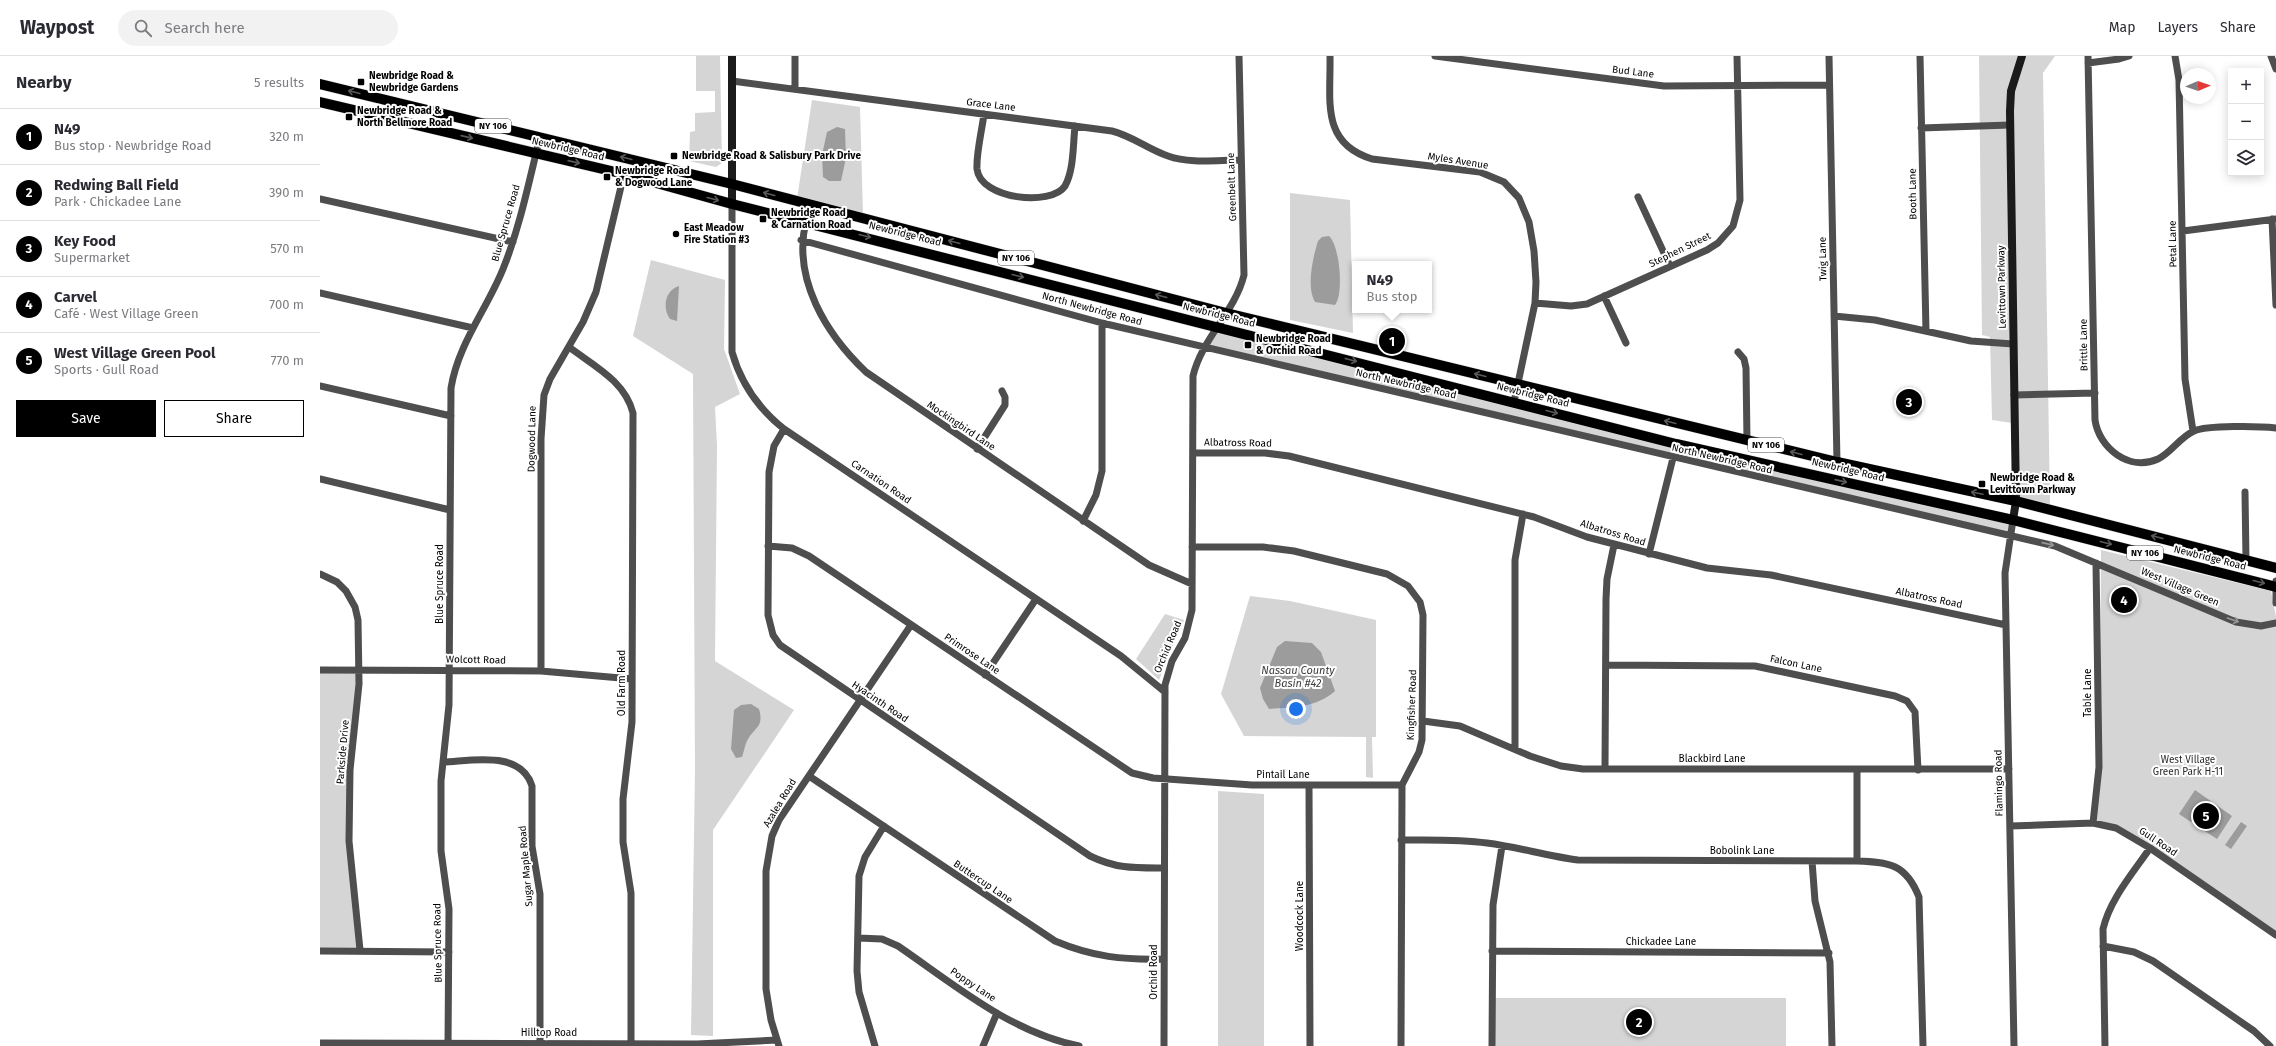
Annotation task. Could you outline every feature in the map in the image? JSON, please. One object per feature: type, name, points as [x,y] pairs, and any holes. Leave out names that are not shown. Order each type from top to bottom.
[{"type":"main road","name":"Newbridge Road","points":[[320,84],[732,184],[1226,313],[1747,441],[2016,501],[2276,568]]},
{"type":"main road","name":"Newbridge Road","points":[[321,103],[624,174],[732,204],[806,221],[1676,444],[2014,520],[2276,585]]},
{"type":"main road","points":[[967,262],[971,246]]},
{"type":"street","points":[[732,56],[732,204]]},
{"type":"street","points":[[795,56],[795,88]]},
{"type":"street","name":"Greenbelt Lane","points":[[1226,313],[1240,289],[1244,275],[1239,56]]},
{"type":"street","name":"Myles Avenue","points":[[1330,56],[1332,120],[1338,137],[1349,149],[1372,159],[1480,172],[1504,182],[1519,198],[1529,222],[1534,251],[1535,303],[1514,402]]},
{"type":"street","name":"Bud Lane","points":[[1435,56],[1664,86],[1829,85]]},
{"type":"street","name":"Stephen Street","points":[[1535,303],[1578,306],[1604,296],[1718,243],[1733,226],[1737,217],[1740,200],[1737,56]]},
{"type":"street","name":"Twig Lane","points":[[1829,56],[1837,462]]},
{"type":"street","name":"Booth Lane","points":[[1920,56],[1926,331]]},
{"type":"street","name":"Levittown Parkway","points":[[2014,520],[2016,501],[2010,125],[2011,91],[2022,56]]},
{"type":"street","points":[[2088,59],[2119,59],[2129,56]]},
{"type":"street","name":"Petal Lane","points":[[2175,56],[2179,80],[2185,379],[2193,431]]},
{"type":"street","points":[[2271,56],[2276,69]]},
{"type":"street","name":"Brittle Lane","points":[[2088,59],[2095,420],[2099,436],[2109,450],[2124,459],[2135,462],[2157,460],[2193,431]]},
{"type":"street","name":"Grace Lane","points":[[732,81],[795,88],[1125,134],[1156,151],[1180,160],[1241,160]]},
{"type":"street","points":[[984,114],[977,169],[986,186],[994,191],[1006,194],[1044,198],[1059,192],[1069,177],[1076,126]]},
{"type":"street","points":[[1922,128],[2010,125]]},
{"type":"street","name":"Blue Spruce Road","points":[[448,1045],[448,909],[441,851],[441,781],[449,705],[450,670],[451,388],[453,371],[503,270],[513,242],[540,137]]},
{"type":"street","name":"Dogwood Lane","points":[[541,671],[542,407],[550,379],[569,347],[596,292],[624,174]]},
{"type":"street","points":[[1638,197],[1670,266]]},
{"type":"street","points":[[320,199],[513,242]]},
{"type":"street","name":"Carnation Road","points":[[732,204],[732,352],[736,367],[747,390],[763,410],[784,429],[1121,656],[1165,692]]},
{"type":"street","points":[[2183,231],[2274,219],[2276,305]]},
{"type":"street","name":"Mockingbird Lane","points":[[806,221],[801,240],[805,270],[818,309],[835,339],[848,355],[866,372],[891,391],[1148,565],[1192,584]]},
{"type":"street","name":"North Newbridge Road","points":[[801,240],[1102,323],[2010,536]]},
{"type":"street","points":[[320,293],[473,328]]},
{"type":"street","points":[[1604,296],[1626,343]]},
{"type":"street","name":"Orchid Road","points":[[1164,1046],[1165,692],[1167,674],[1189,626],[1192,610],[1193,376],[1203,347],[1218,327],[1226,313]]},
{"type":"street","points":[[1834,316],[1875,320],[1971,341],[2013,344]]},
{"type":"street","points":[[1083,521],[1096,495],[1102,471],[1102,323]]},
{"type":"street","name":"Old Farm Road","points":[[569,347],[617,383],[627,395],[633,413],[632,722],[623,799],[624,842],[631,893],[631,1045]]},
{"type":"street","points":[[1738,352],[1744,358],[1746,368],[1747,441]]},
{"type":"street","points":[[320,386],[451,416]]},
{"type":"street","points":[[977,449],[1005,405],[1005,397],[1002,391]]},
{"type":"street","points":[[2014,395],[2095,393]]},
{"type":"street","points":[[2193,431],[2210,428],[2276,428]]},
{"type":"street","name":"Hyacinth Road","points":[[784,429],[774,446],[769,472],[768,615],[773,635],[788,652],[1090,856],[1108,864],[1123,868],[1164,868]]},
{"type":"street","name":"Albatross Road","points":[[1193,453],[1265,453],[1289,456],[1523,514],[1614,545],[1707,568],[1771,575],[2006,625]]},
{"type":"street","points":[[1649,554],[1673,458]]},
{"type":"street","points":[[320,479],[450,510]]},
{"type":"street","points":[[2245,492],[2246,560]]},
{"type":"street","points":[[1515,748],[1515,560],[1523,514]]},
{"type":"street","name":"Flamingo Road","points":[[2014,520],[2010,536],[2005,573],[2014,1046]]},
{"type":"street","name":"West Village Green","points":[[2010,536],[2054,546],[2236,622],[2261,626],[2276,624]]},
{"type":"street","points":[[1605,769],[1607,579],[1614,545]]},
{"type":"street","name":"Primrose Lane","points":[[768,546],[792,548],[809,556],[1120,766],[1139,775],[1165,779]]},
{"type":"street","name":"Kingfisher Road","points":[[1192,547],[1263,547],[1294,551],[1387,574],[1408,586],[1420,602],[1423,615],[1422,740],[1419,752],[1402,785],[1401,1046]]},
{"type":"street","name":"Table Lane","points":[[2093,823],[2099,767],[2096,563]]},
{"type":"street","name":"Parkside Drive","points":[[320,574],[337,582],[350,596],[355,607],[358,620],[360,670],[350,770],[349,841],[360,950]]},
{"type":"street","points":[[2276,585],[2276,603]]},
{"type":"street","points":[[985,674],[1036,599]]},
{"type":"street","name":"Azalea Road","points":[[778,1043],[768,1008],[766,989],[768,854],[772,836],[780,820],[911,625]]},
{"type":"street","name":"Falcon Lane","points":[[1606,665],[1755,666],[1895,696],[1906,701],[1915,712],[1918,770]]},
{"type":"street","name":"Wolcott Road","points":[[320,670],[541,671],[632,680]]},
{"type":"street","name":"Blackbird Lane","points":[[1423,721],[1460,726],[1561,766],[1605,769],[2009,769]]},
{"type":"street","name":"Sugar Maple Road","points":[[443,762],[505,762],[523,769],[530,779],[532,786],[532,846],[540,894],[540,1045]]},
{"type":"street","points":[[1856,861],[1857,770]]},
{"type":"street","name":"Buttercup Lane","points":[[809,776],[1055,941],[1096,956],[1128,960],[1164,959]]},
{"type":"street","name":"Pintail Lane","points":[[1165,779],[1252,785],[1402,785]]},
{"type":"street","name":"Woodcock Lane","points":[[1309,785],[1310,1046]]},
{"type":"street","name":"Gull Road","points":[[2010,826],[2093,823],[2116,828],[2150,848],[2276,935]]},
{"type":"street","points":[[875,1046],[859,992],[859,876],[865,857],[884,826]]},
{"type":"street","name":"Bobolink Lane","points":[[1402,840],[1463,840],[1578,860],[1883,862],[1898,868],[1909,877],[1919,897],[1923,1046]]},
{"type":"street","points":[[1492,1046],[1493,905],[1502,846]]},
{"type":"street","points":[[2105,1046],[2103,929],[2110,909],[2150,848]]},
{"type":"street","points":[[1812,861],[1815,900],[1829,953],[1832,1046]]},
{"type":"street","name":"Poppy Lane","points":[[858,938],[882,940],[898,946],[997,1013],[1044,1037],[1079,1046]]},
{"type":"street","points":[[2104,946],[2134,952],[2153,961],[2254,1031],[2270,1046]]},
{"type":"street","points":[[320,951],[360,950],[449,952]]},
{"type":"street","name":"Chickadee Lane","points":[[1492,951],[1829,953]]},
{"type":"street","points":[[983,1046],[997,1013]]},
{"type":"street","name":"Hilltop Road","points":[[320,1043],[631,1045],[778,1043]]},
{"type":"green space","points":[[696,56],[720,56],[722,163],[716,167],[689,161],[690,132],[695,131],[695,113],[715,112],[715,91],[696,91]]},
{"type":"green space","points":[[1979,56],[2055,56],[2043,73],[2050,505],[2019,498],[2012,423],[1992,420],[1990,337],[1982,335]]},
{"type":"green space","points":[[812,100],[860,107],[863,215],[797,199]]},
{"type":"green space","points":[[1290,193],[1350,200],[1353,333],[1290,320]]},
{"type":"green space","points":[[651,260],[725,280],[724,349],[740,394],[715,407],[717,445],[715,661],[794,710],[713,830],[713,1036],[691,1035],[695,770],[693,374],[633,336]]},
{"type":"green space","points":[[1218,330],[2011,521],[2008,533],[1206,345]]},
{"type":"green space","name":"West Village Green Park H-11","points":[[2101,550],[2271,591],[2276,617],[2276,933],[2123,829],[2096,822],[2100,765]]},
{"type":"green space","points":[[1250,596],[1290,601],[1376,620],[1376,737],[1372,737],[1373,778],[1366,777],[1366,737],[1244,736],[1221,694]]},
{"type":"green space","points":[[1165,614],[1184,620],[1159,680],[1136,659]]},
{"type":"green space","points":[[320,669],[358,669],[349,771],[350,856],[360,950],[320,950]]},
{"type":"green space","points":[[1218,791],[1264,794],[1264,1046],[1218,1046]]},
{"type":"green space","points":[[1493,998],[1786,998],[1786,1046],[1493,1046]]},
{"type":"water","points":[[837,127],[845,129],[846,158],[841,181],[829,181],[823,177],[822,155],[827,132]]},
{"type":"water","points":[[1329,236],[1336,249],[1340,270],[1338,299],[1335,305],[1315,302],[1312,296],[1311,288],[1312,263],[1318,241],[1322,237]]},
{"type":"water","points":[[679,286],[677,321],[670,319],[666,310],[666,300],[671,291]]},
{"type":"water","name":"Nassau County Basin #42","points":[[1285,641],[1312,643],[1321,652],[1335,691],[1328,697],[1312,704],[1269,709],[1263,699],[1260,688],[1277,647]]},
{"type":"water","points":[[751,704],[759,709],[761,719],[760,723],[748,739],[742,757],[736,758],[731,749],[734,710],[741,705]]},
{"type":"water","points":[[2195,790],[2232,816],[2217,839],[2194,824],[2197,820],[2194,817],[2191,822],[2179,814]]},
{"type":"water","points":[[2241,822],[2247,826],[2231,849],[2225,845]]},
{"type":"place","name":"Newbridge Road & Newbridge Gardens","points":[[361,82]]},
{"type":"place","name":"Newbridge Road & North Bellmore Road","points":[[349,117]]},
{"type":"place","name":"Newbridge Road & Salisbury Park Drive","points":[[674,156]]},
{"type":"place","name":"Newbridge Road & Dogwood Lane","points":[[607,177]]},
{"type":"place","name":"Newbridge Road & Carnation Road","points":[[763,219]]},
{"type":"place","name":"East Meadow Fire Station #3","points":[[676,234]]},
{"type":"place","name":"N49","points":[[1392,341]]},
{"type":"place","name":"Newbridge Road & Orchid Road","points":[[1248,345]]},
{"type":"place","name":"Key Food","points":[[1909,402]]},
{"type":"place","name":"Newbridge Road & Levittown Parkway","points":[[1982,484]]},
{"type":"place","name":"Carvel","points":[[2124,600]]},
{"type":"place","name":"West Village Green Pool","points":[[2206,816]]},
{"type":"place","name":"Redwing Ball Field","points":[[1639,1022]]}]
